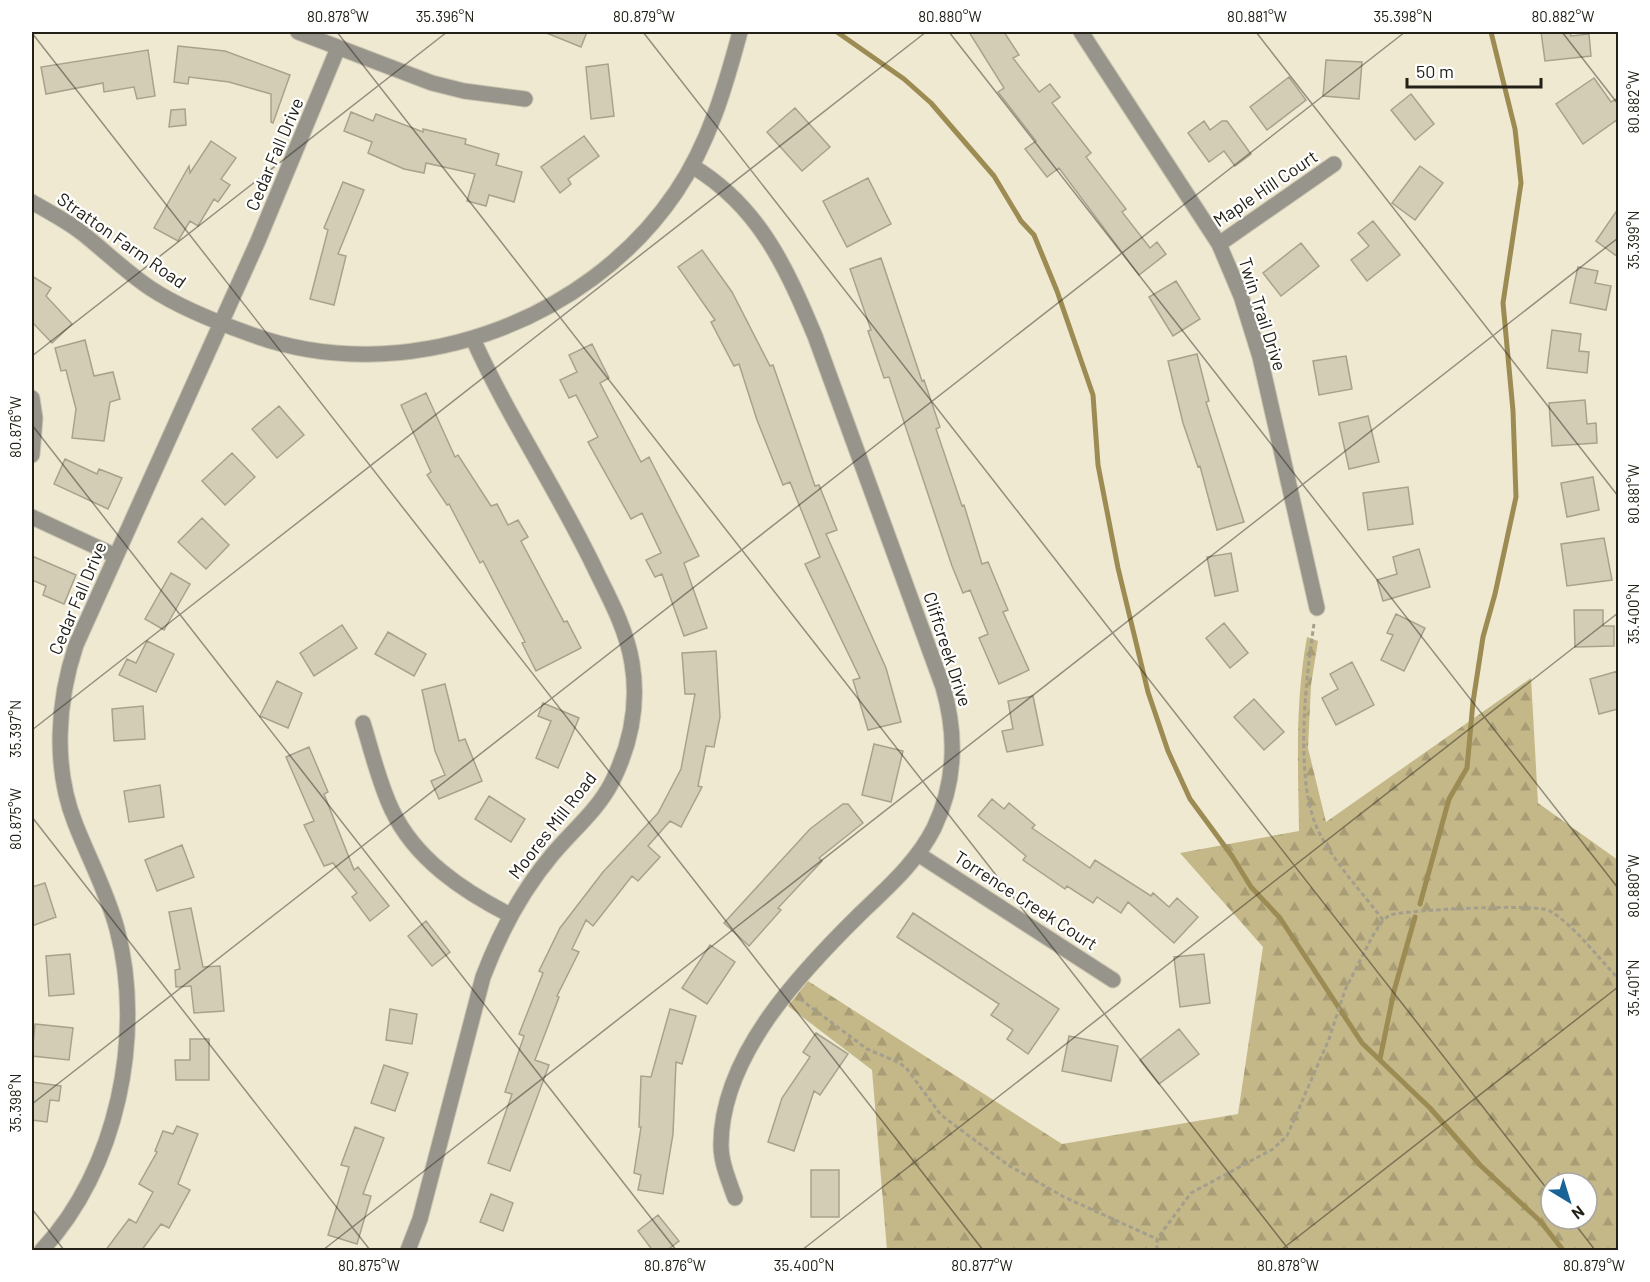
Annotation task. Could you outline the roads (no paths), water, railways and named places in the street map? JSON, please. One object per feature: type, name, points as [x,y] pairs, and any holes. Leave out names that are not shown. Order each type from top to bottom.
[{"type":"street","points":[[298,32],[432,83],[464,92],[525,99]]},
{"type":"street","name":"Stratton Farm Road","points":[[32,202],[82,232],[149,288],[175,303],[258,337],[298,347],[358,354],[407,352],[474,339],[543,310],[615,260],[651,224],[692,166],[722,97],[740,32]]},
{"type":"street","name":"Twin Trail Drive","points":[[1081,32],[1219,244],[1241,296],[1260,357],[1317,608]]},
{"type":"street","name":"Cedar Fall Drive","points":[[42,1251],[68,1215],[92,1173],[111,1123],[124,1058],[126,1001],[117,932],[107,898],[75,822],[66,793],[61,727],[68,671],[76,645],[222,323],[338,48]]},
{"type":"street","name":"Maple Hill Court","points":[[1219,244],[1334,164]]},
{"type":"street","name":"Cliffcreek Drive","points":[[692,166],[715,179],[739,200],[757,223],[792,282],[815,336],[943,687],[954,744],[950,784],[934,828],[918,854],[829,945],[789,992],[757,1036],[738,1072],[726,1103],[721,1148],[735,1198]]},
{"type":"street","name":"Moores Mill Road","points":[[408,1251],[420,1219],[483,976],[510,915],[535,876],[610,784],[624,756],[632,726],[635,698],[633,666],[622,627],[572,519],[512,419],[474,339]]},
{"type":"street","points":[[32,398],[35,418],[32,455]]},
{"type":"street","points":[[32,517],[116,556]]},
{"type":"street","points":[[363,723],[388,802],[415,848],[440,870],[491,905],[510,915]]},
{"type":"street","name":"Torrence Creek Court","points":[[918,854],[1113,980]]},
{"type":"waterway","points":[[837,32],[904,79],[931,103],[994,176],[1021,221],[1034,235],[1057,291],[1093,395],[1098,465],[1118,568],[1148,692],[1168,751],[1190,799],[1232,856],[1251,887],[1280,918],[1362,1043],[1430,1108],[1480,1165],[1540,1221],[1563,1250]]},
{"type":"waterway","points":[[1420,904],[1449,799],[1467,768],[1473,702],[1483,637],[1495,594],[1516,497],[1513,411],[1503,303],[1521,183],[1515,129],[1491,32]]},
{"type":"waterway","points":[[1380,1059],[1394,991],[1415,917]]}]
